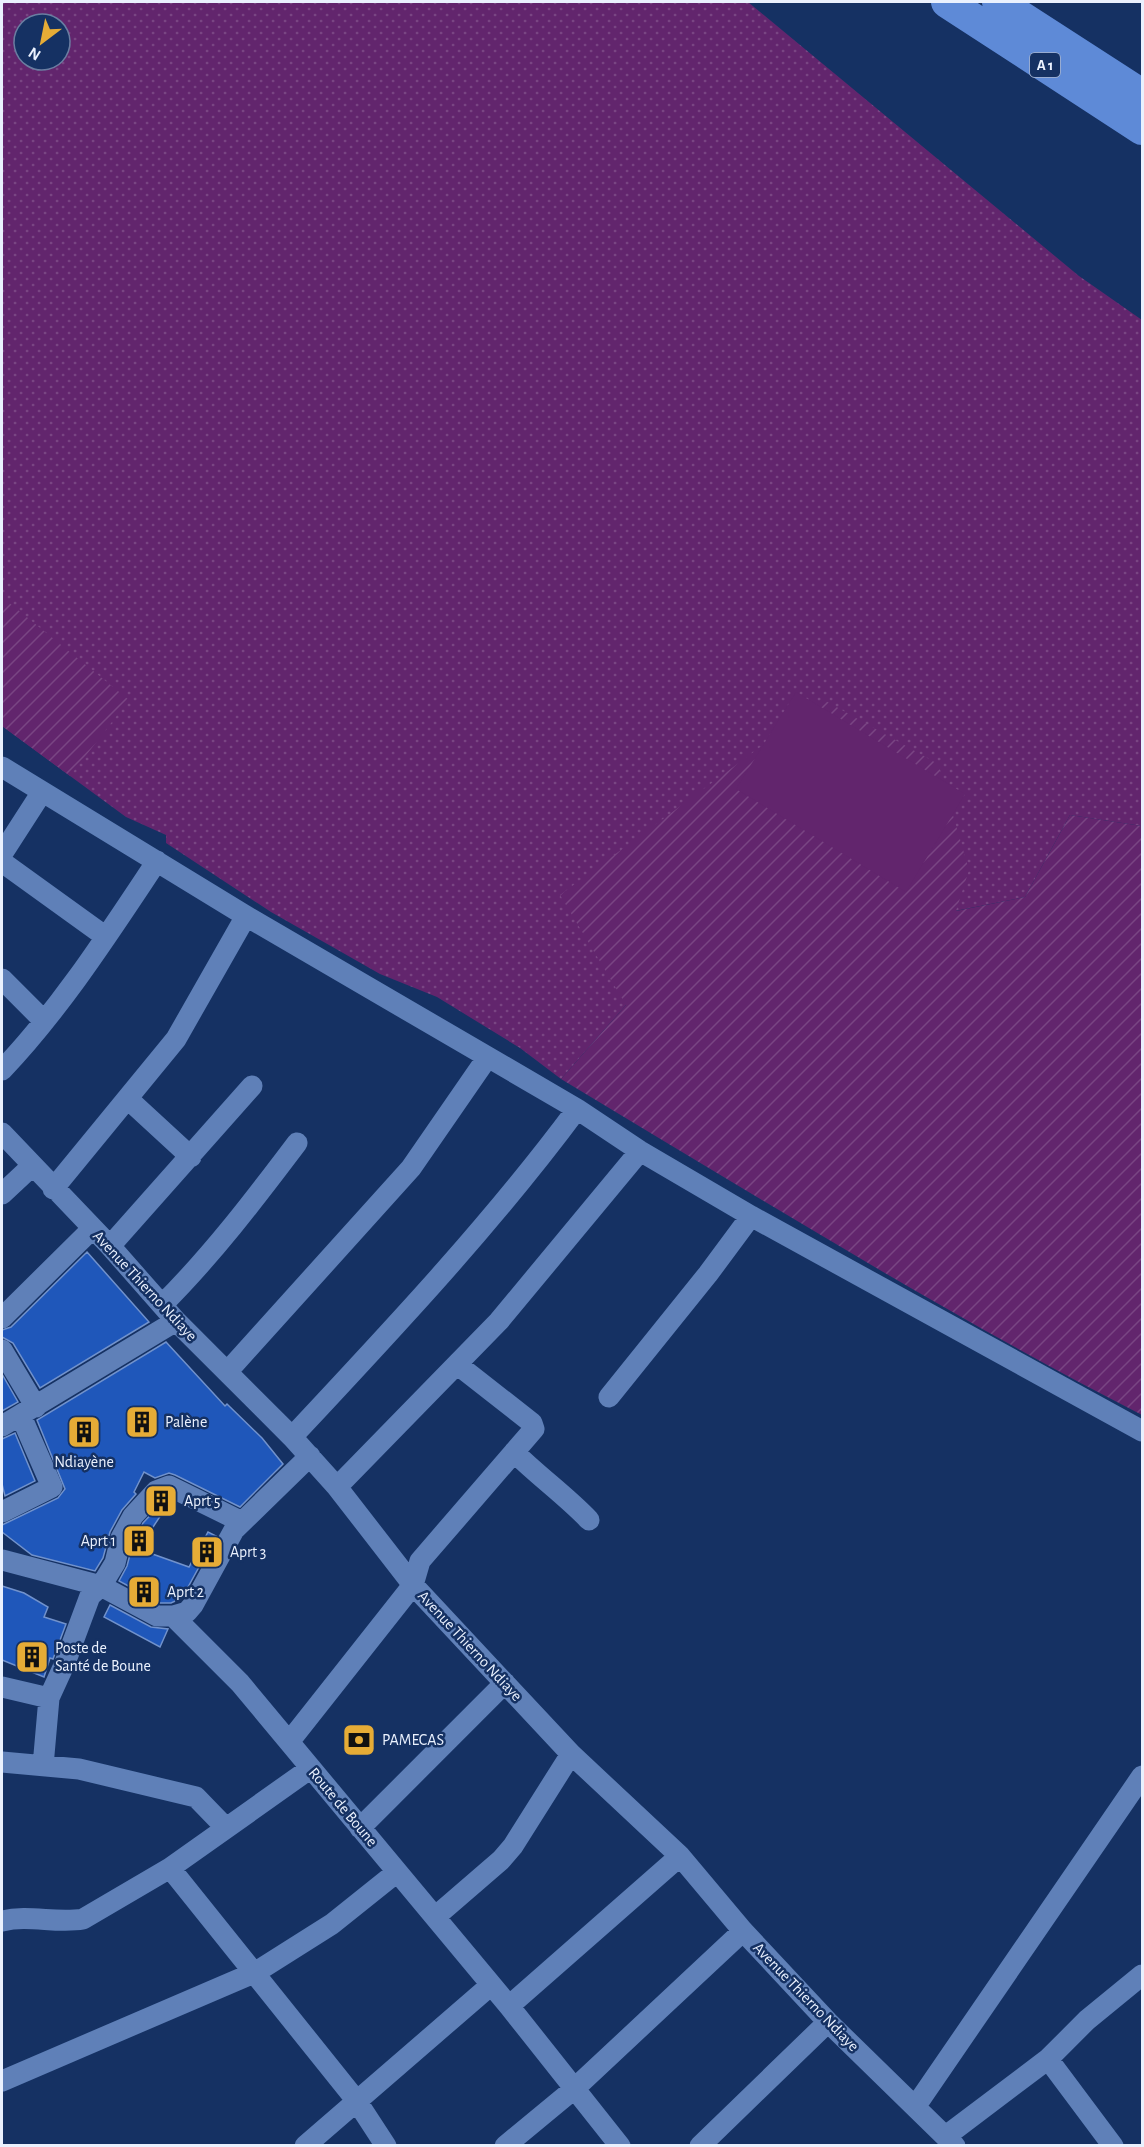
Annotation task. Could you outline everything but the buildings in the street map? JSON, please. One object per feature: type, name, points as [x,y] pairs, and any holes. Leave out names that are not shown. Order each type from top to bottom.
[{"type":"highway","name":"A 1","points":[[947,2],[1143,129]]},
{"type":"highway","name":"A 1","points":[[998,2],[1143,95]]},
{"type":"street","points":[[2,767],[246,916],[577,1109],[640,1151],[751,1216],[1143,1431]]},
{"type":"street","points":[[2,854],[42,792]]},
{"type":"street","points":[[2,1070],[44,1021],[106,937],[157,861]]},
{"type":"street","points":[[2,862],[106,937]]},
{"type":"street","points":[[53,1189],[176,1039],[246,916]]},
{"type":"street","points":[[2,979],[44,1021]]},
{"type":"street","points":[[228,1371],[411,1168],[487,1058]]},
{"type":"street","points":[[110,1246],[252,1086]]},
{"type":"street","points":[[128,1099],[191,1157]]},
{"type":"street","points":[[292,1437],[431,1287],[546,1151],[577,1109]]},
{"type":"street","name":"Avenue Thierno Ndiaye","points":[[2,1133],[53,1189],[110,1246],[176,1321],[310,1456],[337,1487],[413,1586],[571,1755],[680,1856],[743,1931],[828,2022],[951,2143]]},
{"type":"street","points":[[162,1305],[198,1269],[225,1237],[297,1143]]},
{"type":"street","points":[[337,1487],[458,1365],[520,1297],[640,1151]]},
{"type":"street","points":[[2,1194],[32,1166]]},
{"type":"street","points":[[609,1396],[708,1274],[751,1216]]},
{"type":"street","points":[[2,1317],[92,1229]]},
{"type":"street","points":[[2,1426],[176,1321]]},
{"type":"street","points":[[2,1350],[28,1411],[52,1487],[2,1512]]},
{"type":"street","points":[[289,1742],[413,1586],[420,1561],[534,1429],[532,1423],[458,1365]]},
{"type":"street","points":[[514,1452],[540,1477],[561,1491],[589,1520]]},
{"type":"street","points":[[2,1560],[101,1586],[157,1616],[174,1616],[187,1612],[194,1605],[234,1530],[310,1456]]},
{"type":"street","points":[[43,1766],[49,1698],[90,1596],[101,1586],[115,1563],[121,1538],[133,1516],[161,1487],[175,1488],[242,1522]]},
{"type":"street","name":"Route de Boune","points":[[174,1616],[240,1683],[509,2006],[620,2145]]},
{"type":"street","points":[[360,1828],[505,1683]]},
{"type":"street","points":[[2,1687],[49,1698]]},
{"type":"street","points":[[435,1917],[501,1860],[513,1846],[571,1755]]},
{"type":"street","points":[[2,1762],[79,1769],[196,1797],[226,1828]]},
{"type":"street","points":[[2,1921],[39,1918],[68,1922],[83,1919],[170,1868],[311,1768]]},
{"type":"street","points":[[915,2107],[1139,1787]]},
{"type":"street","points":[[509,2006],[680,1856]]},
{"type":"street","points":[[170,1868],[356,2100],[386,2145]]},
{"type":"street","points":[[2,2081],[255,1972],[332,1924],[397,1872]]},
{"type":"street","points":[[505,2145],[574,2089],[743,1931]]},
{"type":"street","points":[[951,2143],[1048,2059],[1080,2027],[1143,1975]]},
{"type":"street","points":[[306,2145],[491,1985]]},
{"type":"street","points":[[700,2145],[828,2022]]},
{"type":"street","points":[[1048,2059],[1113,2145]]},
{"type":"shaded area","points":[[2,2],[748,2],[1079,276],[1142,320],[1142,826],[1070,815],[1025,897],[955,911],[626,1005],[561,1079],[520,1048],[437,997],[380,974],[271,912],[166,843],[166,835],[126,817],[2,726]]},
{"type":"shaded area","points":[[2,597],[129,700],[70,776],[2,726]]},
{"type":"shaded area","points":[[796,692],[965,794],[906,892],[736,789]]},
{"type":"shaded area","points":[[824,700],[938,764],[969,870],[956,911],[1025,897],[1070,815],[1142,826],[1142,1415],[921,1294],[561,1079],[626,1005],[560,895]]},
{"type":"place","name":"Palène","points":[[142,1422]]},
{"type":"place","name":"Ndiayène","points":[[84,1432]]},
{"type":"place","name":"Aprt 5","points":[[161,1501]]},
{"type":"place","name":"Aprt 1","points":[[139,1541]]},
{"type":"place","name":"Aprt 3","points":[[207,1552]]},
{"type":"place","name":"Aprt 2","points":[[144,1592]]},
{"type":"place","name":"Poste de Santé de Boune","points":[[32,1657]]},
{"type":"place","name":"PAMECAS","points":[[359,1740]]}]
